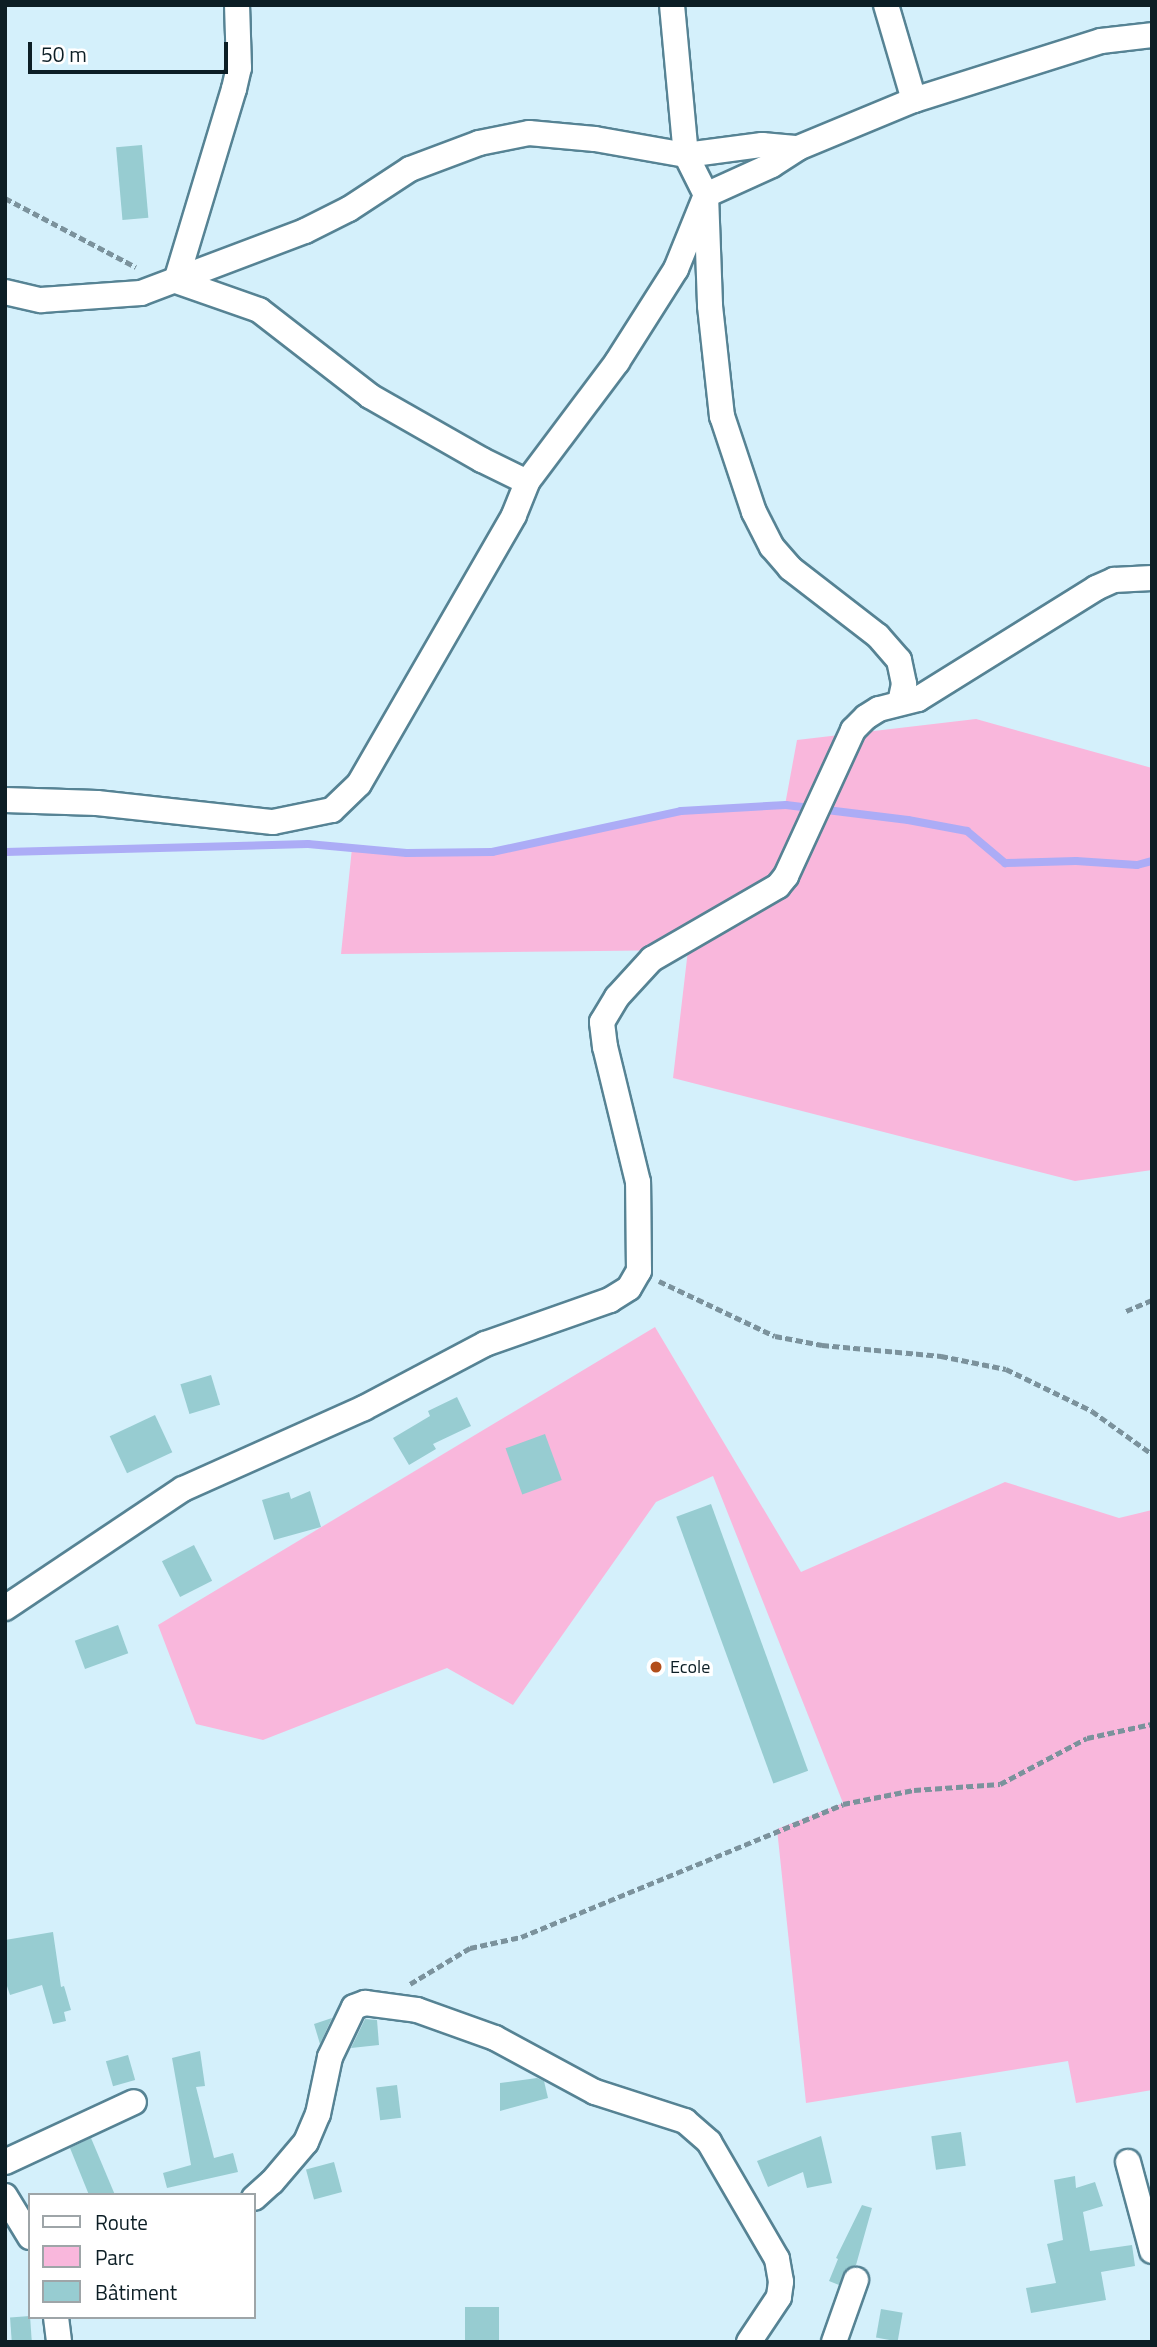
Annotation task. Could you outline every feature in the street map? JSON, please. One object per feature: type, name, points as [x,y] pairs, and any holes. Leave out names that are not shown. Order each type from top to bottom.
[{"type":"street","points":[[176,281],[239,68],[237,5]]},
{"type":"street","points":[[672,5],[686,155],[706,195],[710,306],[722,416],[754,512],[772,547],[790,568],[878,636],[899,660],[904,684],[900,703]]},
{"type":"street","points":[[886,5],[914,100]]},
{"type":"street","points":[[5,800],[97,803],[273,822],[332,810],[359,784],[474,580],[514,516],[527,482],[617,362],[670,279],[706,195],[772,165],[799,148],[914,100],[1101,41],[1152,35]]},
{"type":"street","points":[[5,292],[41,300],[141,293],[305,231],[349,209],[410,169],[480,143],[529,132],[595,139],[686,155],[762,145],[799,148]]},
{"type":"street","points":[[176,281],[259,310],[370,396],[482,460],[527,482]]},
{"type":"street","points":[[5,1608],[183,1489],[364,1408],[485,1344],[610,1300],[629,1288],[639,1271],[638,1182],[605,1047],[602,1022],[617,997],[652,959],[778,886],[800,848],[853,730],[866,716],[918,699],[1096,588],[1114,580],[1152,578]]},
{"type":"street","points":[[256,2196],[272,2182],[306,2142],[318,2114],[330,2057],[354,2007],[365,2003],[417,2010],[495,2038],[595,2092],[685,2120],[709,2142],[778,2259],[781,2282],[779,2297],[750,2342]]},
{"type":"street","points":[[5,2162],[134,2102]]},
{"type":"street","points":[[1128,2162],[1152,2251]]},
{"type":"street","points":[[5,2196],[28,2234]]},
{"type":"street","points":[[834,2342],[856,2280]]},
{"type":"street","points":[[56,2319],[59,2342]]},
{"type":"path","points":[[5,198],[131,265],[176,281]]},
{"type":"path","points":[[639,1271],[775,1336],[822,1345],[941,1356],[1006,1369],[1092,1411],[1152,1454]]},
{"type":"path","points":[[1126,1311],[1152,1300]]},
{"type":"path","points":[[377,2004],[470,1948],[521,1937],[844,1804],[914,1790],[1000,1784],[1087,1738],[1152,1724]]},
{"type":"green space","points":[[976,719],[1152,768],[1152,1170],[1075,1181],[673,1078],[688,950],[341,954],[352,848],[407,853],[492,852],[681,811],[785,805],[797,740]]},
{"type":"green space","points":[[655,1327],[801,1572],[1005,1482],[1119,1518],[1152,1510],[1152,2090],[1076,2103],[1068,2061],[806,2103],[777,1829],[843,1803],[713,1476],[656,1502],[513,1705],[447,1668],[263,1740],[196,1724],[158,1625]]},
{"type":"building","points":[[142,145],[148,218],[122,220],[116,147]]},
{"type":"building","points":[[211,1375],[220,1405],[189,1414],[180,1384]]},
{"type":"building","points":[[457,1397],[471,1426],[433,1444],[436,1449],[409,1465],[393,1438],[430,1416],[428,1411]]},
{"type":"building","points":[[155,1415],[172,1452],[127,1473],[110,1436]]},
{"type":"building","points":[[545,1434],[562,1480],[522,1494],[506,1448]]},
{"type":"building","points":[[310,1491],[321,1527],[274,1540],[262,1500],[289,1492],[291,1499]]},
{"type":"building","points":[[711,1504],[808,1771],[773,1784],[676,1517]]},
{"type":"building","points":[[194,1545],[212,1581],[180,1597],[162,1561]]},
{"type":"building","points":[[118,1625],[128,1653],[85,1669],[75,1641]]},
{"type":"building","points":[[53,1932],[61,1987],[64,1986],[71,2010],[64,2012],[66,2021],[53,2024],[42,1985],[10,1995],[5,1980],[5,1940]]},
{"type":"building","points":[[332,2018],[320,2044],[314,2024]]},
{"type":"building","points":[[365,2019],[377,2020],[379,2045],[351,2048]]},
{"type":"building","points":[[200,2051],[205,2086],[196,2087],[214,2158],[233,2153],[238,2172],[167,2188],[163,2173],[191,2165],[172,2058]]},
{"type":"building","points":[[128,2055],[135,2080],[113,2086],[106,2061]]},
{"type":"building","points":[[537,2078],[544,2081],[548,2098],[500,2111],[500,2083]]},
{"type":"building","points":[[397,2085],[401,2118],[380,2120],[376,2088]]},
{"type":"building","points":[[961,2132],[966,2166],[936,2170],[931,2136]]},
{"type":"building","points":[[821,2136],[832,2183],[807,2188],[803,2172],[768,2187],[757,2161]]},
{"type":"building","points":[[91,2138],[114,2193],[88,2193],[70,2148]]},
{"type":"building","points":[[334,2162],[342,2192],[314,2199],[306,2170]]},
{"type":"building","points":[[1075,2176],[1076,2188],[1095,2182],[1103,2206],[1083,2212],[1090,2251],[1132,2245],[1135,2266],[1101,2272],[1106,2300],[1031,2313],[1026,2288],[1056,2283],[1047,2244],[1063,2240],[1054,2180]]},
{"type":"building","points":[[862,2205],[872,2208],[856,2265],[846,2269],[839,2285],[829,2281],[838,2259],[836,2258]]},
{"type":"building","points":[[465,2307],[499,2307],[499,2341],[465,2341]]},
{"type":"building","points":[[881,2309],[903,2313],[898,2341],[876,2338]]},
{"type":"building","points":[[28,2316],[32,2342],[12,2342],[10,2317]]},
{"type":"waterway","points":[[5,852],[308,844],[407,853],[492,852],[681,811],[786,805],[908,820],[967,831],[1005,863],[1076,861],[1137,865],[1152,861]]},
{"type":"place","name":"Ecole","points":[[656,1667]]}]
